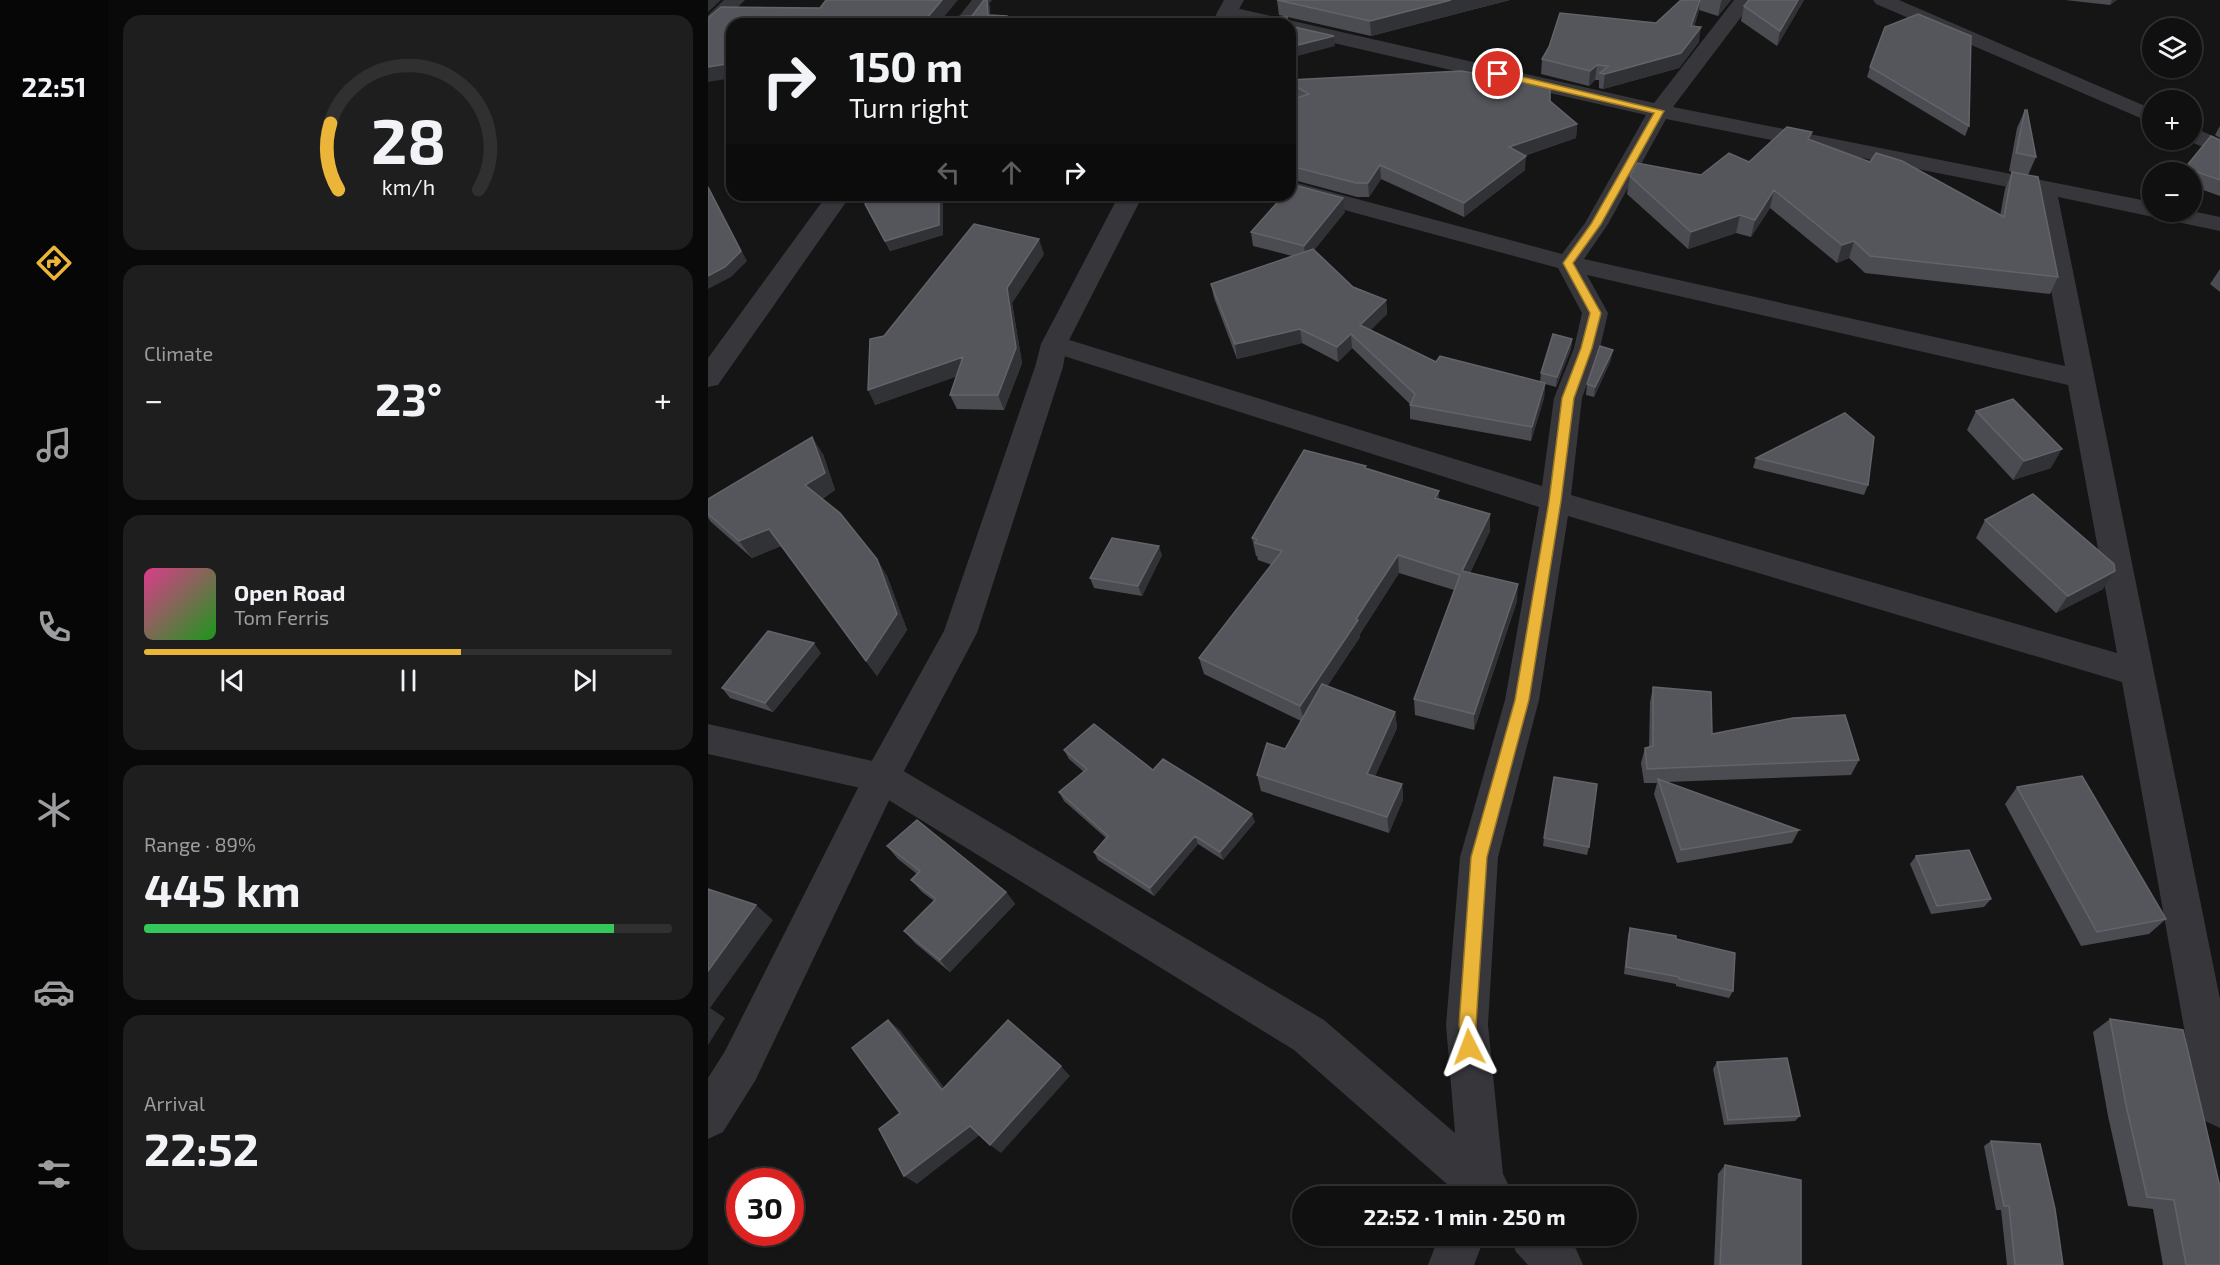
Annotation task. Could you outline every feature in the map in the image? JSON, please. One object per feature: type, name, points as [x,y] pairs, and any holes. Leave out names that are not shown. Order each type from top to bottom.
[{"type":"street","points":[[713,33],[735,0]]},
{"type":"street","points":[[968,18],[981,0]]},
{"type":"street","points":[[1568,263],[1596,224],[1659,111],[1744,0]]},
{"type":"street","points":[[1883,0],[2142,113]]},
{"type":"street","points":[[1227,12],[1253,18]]},
{"type":"street","points":[[1296,28],[1659,111],[2142,207]]},
{"type":"street","points":[[2202,139],[2220,147]]},
{"type":"street","points":[[2044,186],[2220,1106]]},
{"type":"street","points":[[1296,190],[1568,263],[2081,379]]},
{"type":"street","points":[[708,378],[835,201]]},
{"type":"street","points":[[708,1117],[740,1066],[882,777],[960,633],[1049,367],[1054,344],[1128,201]]},
{"type":"street","points":[[2202,220],[2220,224]]},
{"type":"street","points":[[1483,1186],[1467,1025],[1479,857],[1522,700],[1555,501],[1568,398],[1587,348],[1595,313],[1568,263]]},
{"type":"street","points":[[1054,344],[1555,501],[2137,673]]},
{"type":"street","points":[[708,740],[882,777],[1309,1035],[1476,1186]]},
{"type":"street","points":[[1451,1265],[1458,1246]]},
{"type":"street","points":[[1542,1246],[1560,1265]]},
{"type":"building","points":[[826,0],[942,0],[927,18],[726,18],[726,64],[708,67],[708,18],[721,7],[820,8]]},
{"type":"building","points":[[984,0],[987,0],[988,15],[1007,16],[1007,18],[952,18],[972,16]]},
{"type":"building","points":[[1277,0],[1451,0],[1370,21]]},
{"type":"building","points":[[1681,0],[1700,0],[1691,26],[1701,27],[1681,53],[1605,74],[1600,73],[1608,66],[1597,65],[1590,71],[1542,59],[1549,47],[1560,13],[1656,23]]},
{"type":"building","points":[[1749,0],[1798,0],[1780,31],[1744,6]]},
{"type":"building","points":[[1918,14],[1971,36],[1969,126],[1870,67],[1885,27]]},
{"type":"building","points":[[1296,27],[1334,36],[1296,46]]},
{"type":"building","points":[[1461,71],[1550,86],[1550,101],[1577,124],[1509,147],[1526,156],[1464,203],[1380,165],[1368,183],[1356,183],[1296,168],[1296,98],[1309,94],[1296,86],[1296,80]]},
{"type":"building","points":[[2025,110],[2027,110],[2036,157],[2016,153]]},
{"type":"building","points":[[1787,127],[1812,132],[1808,139],[1870,162],[1876,153],[1902,161],[2004,217],[2012,172],[2038,177],[2058,277],[1870,256],[1854,241],[1842,245],[1774,190],[1755,220],[1740,215],[1691,232],[1630,176],[1637,163],[1701,175],[1729,153],[1749,162]]},
{"type":"building","points":[[2211,136],[2220,140],[2220,180],[2202,174],[2202,162],[2190,162],[2202,150]]},
{"type":"building","points":[[1296,186],[1343,198],[1304,246],[1251,232],[1279,201],[1296,201]]},
{"type":"building","points":[[708,187],[741,251],[725,267],[708,276]]},
{"type":"building","points":[[868,201],[939,201],[939,225],[885,241],[865,204]]},
{"type":"building","points":[[974,224],[1039,239],[1007,288],[1016,348],[998,395],[950,395],[963,357],[868,390],[870,339],[884,336]]},
{"type":"building","points":[[1313,249],[1353,287],[1386,300],[1360,325],[1436,362],[1440,356],[1545,383],[1532,427],[1410,405],[1415,394],[1351,334],[1337,347],[1300,329],[1235,344],[1211,284]]},
{"type":"building","points":[[1553,334],[1572,339],[1557,377],[1541,373]]},
{"type":"building","points":[[1600,346],[1613,350],[1595,387],[1587,384]]},
{"type":"building","points":[[2013,399],[2062,449],[2024,461],[1976,411]]},
{"type":"building","points":[[1845,413],[1874,437],[1868,485],[1756,458]]},
{"type":"building","points":[[812,437],[825,473],[805,485],[840,513],[877,559],[897,614],[866,661],[769,529],[739,541],[708,514],[708,499]]},
{"type":"building","points":[[1304,450],[1366,466],[1365,468],[1439,491],[1435,498],[1490,514],[1462,571],[1518,584],[1474,714],[1414,699],[1460,575],[1398,555],[1356,619],[1358,620],[1300,706],[1199,658],[1282,551],[1255,543],[1257,539],[1252,538]]},
{"type":"building","points":[[2033,494],[2114,564],[2115,571],[2068,596],[1985,520]]},
{"type":"building","points":[[1112,538],[1159,546],[1138,586],[1090,578]]},
{"type":"building","points":[[768,631],[814,643],[765,703],[722,688]]},
{"type":"building","points":[[1322,684],[1395,712],[1367,774],[1402,784],[1387,817],[1257,775],[1267,743],[1285,749]]},
{"type":"building","points":[[1653,687],[1711,692],[1712,734],[1793,718],[1845,715],[1859,760],[1647,769],[1645,748],[1653,746]]},
{"type":"building","points":[[1094,724],[1153,770],[1163,759],[1252,814],[1220,852],[1195,836],[1150,888],[1094,852],[1108,836],[1059,792],[1087,769],[1064,750]]},
{"type":"building","points":[[2082,776],[2166,919],[2097,932],[2017,787]]},
{"type":"building","points":[[1554,777],[1597,784],[1589,847],[1544,838]]},
{"type":"building","points":[[1658,779],[1799,830],[1681,850]]},
{"type":"building","points":[[917,820],[1006,892],[940,960],[904,931],[936,899],[911,880],[920,871],[887,846]]},
{"type":"building","points":[[1969,850],[1991,899],[1937,906],[1916,856]]},
{"type":"building","points":[[708,889],[756,905],[708,971]]},
{"type":"building","points":[[1630,928],[1676,936],[1676,939],[1735,953],[1733,991],[1679,979],[1679,977],[1626,967]]},
{"type":"building","points":[[2110,1019],[2183,1030],[2220,1187],[2220,1265],[2186,1265],[2174,1200],[2147,1197],[2126,1105]]},
{"type":"building","points":[[888,1020],[942,1090],[1008,1020],[1061,1066],[990,1145],[970,1126],[904,1176],[879,1129],[900,1113],[852,1048]]},
{"type":"building","points":[[1787,1058],[1800,1116],[1728,1120],[1717,1062]]},
{"type":"building","points":[[1991,1141],[2040,1144],[2055,1209],[2063,1265],[2015,1265],[2009,1206],[2004,1206]]},
{"type":"building","points":[[1725,1165],[1801,1180],[1801,1265],[1720,1265]]},
{"type":"route","points":[[1469,1047],[1467,1025],[1479,857],[1522,700],[1555,501],[1568,398],[1587,348],[1595,313],[1568,263],[1596,224],[1659,111],[1498,74]]}]
